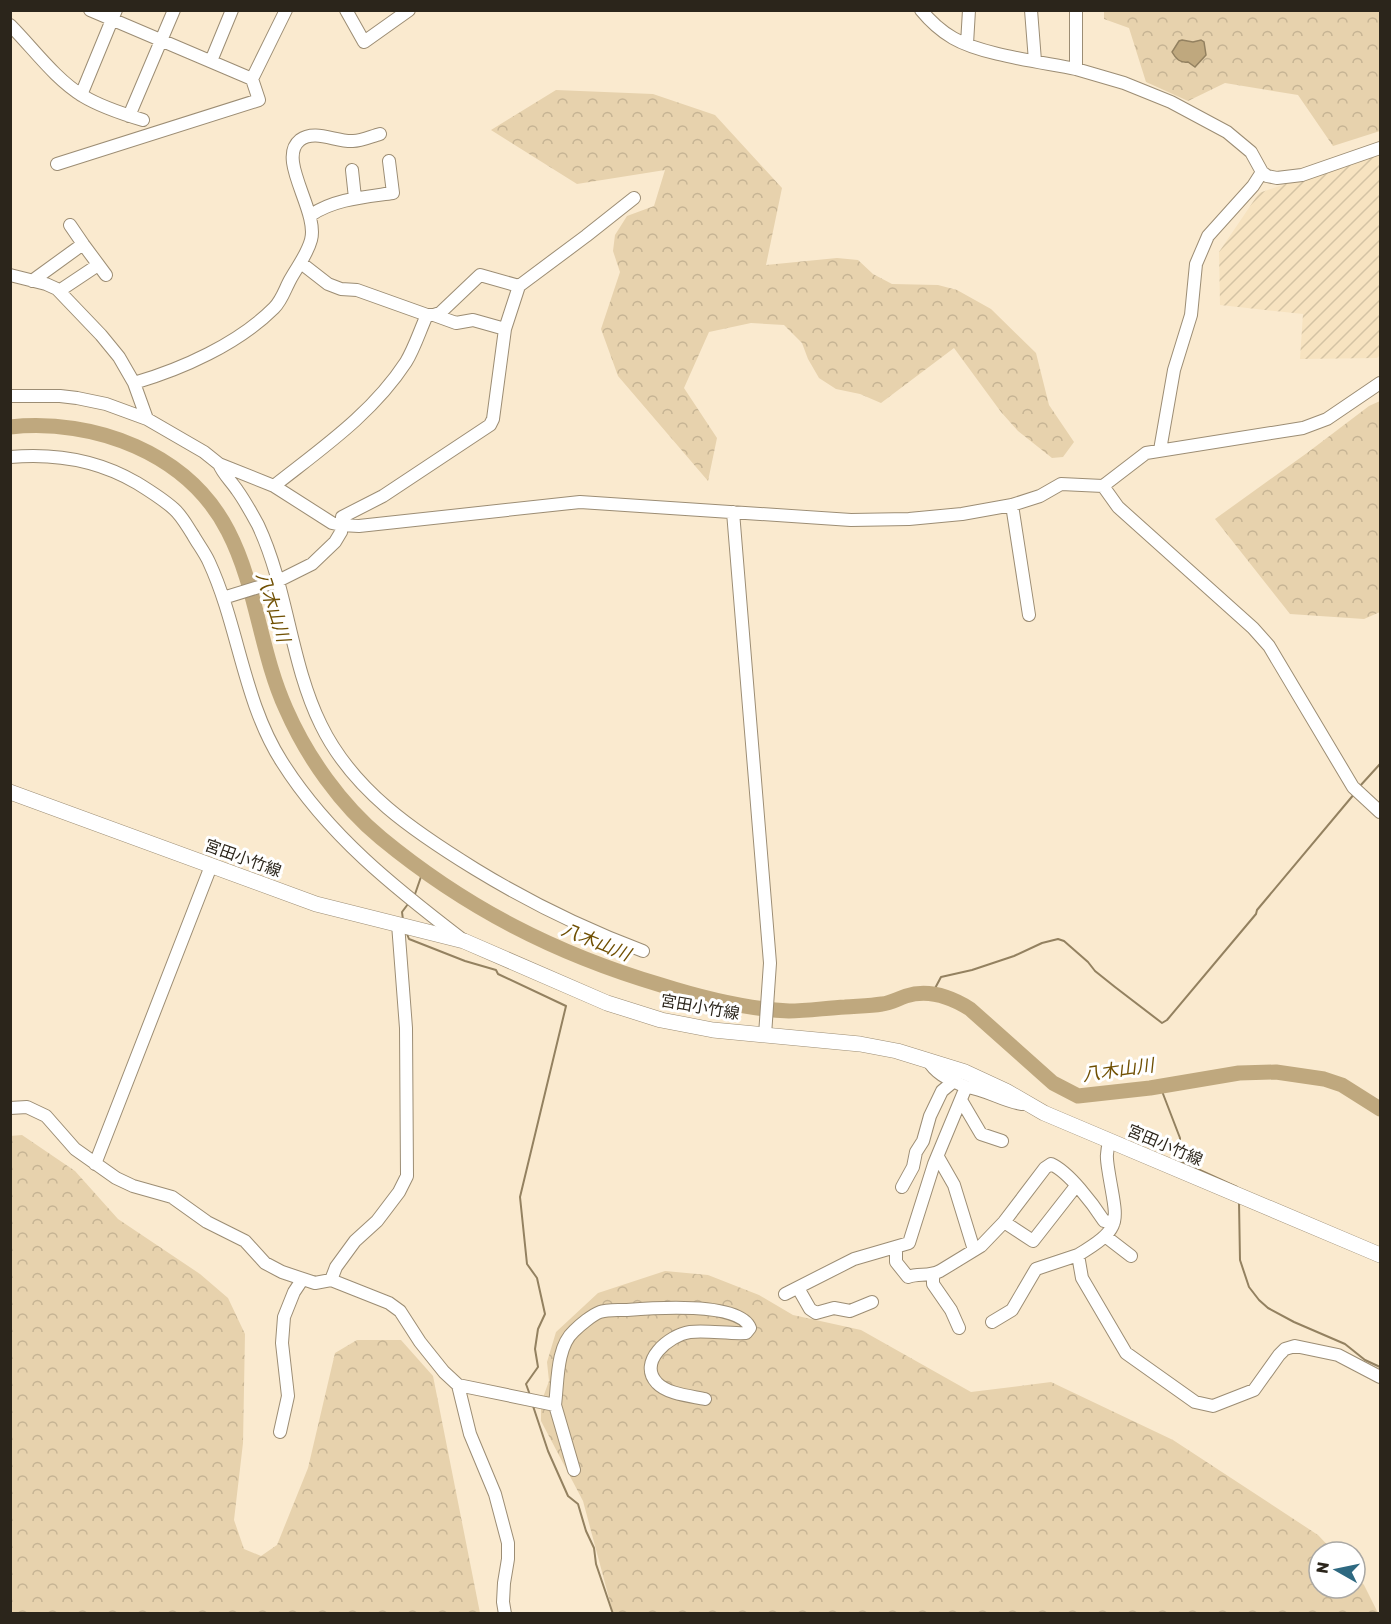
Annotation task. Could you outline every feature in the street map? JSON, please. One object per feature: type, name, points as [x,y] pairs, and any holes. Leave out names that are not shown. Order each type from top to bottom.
[{"type":"main road","name":"宮田小竹線","points":[[10,792],[316,904],[464,941],[607,1003],[661,1020],[713,1030],[766,1028],[860,1044],[928,1059],[965,1072],[1006,1091],[1044,1113],[1110,1142],[1380,1255]]},
{"type":"street","points":[[90,10],[114,15],[161,41],[252,79]]},
{"type":"street","points":[[129,116],[174,10]]},
{"type":"street","points":[[211,61],[232,10]]},
{"type":"street","points":[[57,164],[259,100],[252,79],[286,10]]},
{"type":"street","points":[[346,10],[364,42],[409,10]]},
{"type":"street","points":[[921,10],[944,31],[967,44],[1076,69],[1152,94],[1227,132],[1251,152],[1267,176],[1277,178],[1302,175],[1380,148]]},
{"type":"street","points":[[967,44],[969,10]]},
{"type":"street","points":[[1031,10],[1035,61]]},
{"type":"street","points":[[1076,10],[1076,69]]},
{"type":"street","points":[[81,94],[114,15]]},
{"type":"street","points":[[10,25],[62,79],[81,94],[94,102],[143,120]]},
{"type":"street","points":[[134,383],[168,373],[245,331],[275,307],[301,263],[311,239],[311,215],[292,164],[293,151],[298,142],[307,136],[355,141],[380,134]]},
{"type":"street","points":[[311,215],[320,209],[355,198],[393,193],[389,161]]},
{"type":"street","points":[[352,170],[355,198]]},
{"type":"street","points":[[1161,450],[1174,370],[1191,315],[1196,264],[1208,236],[1253,186],[1262,171]]},
{"type":"street","points":[[223,598],[278,581],[312,564],[335,542],[341,532],[342,517],[383,496],[490,426],[493,419],[505,329],[519,286],[634,198]]},
{"type":"street","points":[[59,291],[102,270],[70,225]]},
{"type":"street","points":[[32,281],[83,244]]},
{"type":"street","points":[[301,263],[328,284],[357,290],[456,323],[473,320],[505,329]]},
{"type":"street","points":[[10,275],[46,284],[59,291],[101,335],[119,357],[134,383],[147,419]]},
{"type":"street","points":[[430,315],[440,313],[480,275],[519,286]]},
{"type":"street","points":[[274,486],[353,423],[384,392],[407,359],[430,315]]},
{"type":"street","points":[[10,396],[77,398],[106,404],[147,419],[204,452],[219,464],[274,486],[332,523],[359,526],[580,502],[851,520],[962,514],[1012,506],[1061,484],[1103,486],[1146,453],[1303,428],[1327,419],[1380,383]]},
{"type":"street","points":[[10,457],[36,455],[97,464],[123,474],[158,495],[176,511],[209,560],[223,598],[249,690],[262,726],[282,763],[331,827],[348,845],[394,886],[464,941]]},
{"type":"street","points":[[219,464],[258,526],[278,581],[301,674],[321,726],[347,765],[368,790],[400,820],[492,880],[545,909],[603,936],[643,951]]},
{"type":"street","points":[[1103,486],[1118,507],[1253,628],[1269,646],[1353,787],[1380,812]]},
{"type":"street","points":[[1012,506],[1029,615]]},
{"type":"street","points":[[733,512],[770,963],[766,1028]]},
{"type":"street","points":[[95,1164],[211,866]]},
{"type":"street","points":[[330,1280],[336,1267],[355,1241],[377,1221],[399,1192],[407,1176],[406,1028],[398,924]]},
{"type":"street","points":[[928,1059],[938,1073],[966,1087],[977,1088],[1013,1102],[1029,1104]]},
{"type":"street","points":[[902,1187],[913,1167],[916,1152],[923,1141],[942,1091],[954,1081]]},
{"type":"street","points":[[784,1294],[854,1259],[909,1243],[938,1156],[966,1087]]},
{"type":"street","points":[[961,1100],[981,1134],[1002,1141]]},
{"type":"street","points":[[10,1108],[27,1107],[46,1116],[75,1149],[95,1164],[133,1186],[172,1197],[207,1222],[244,1241],[265,1263],[302,1280],[315,1282],[330,1280],[389,1303],[400,1311],[420,1342],[444,1372],[458,1385],[555,1405]]},
{"type":"street","points":[[992,1322],[1015,1306],[1036,1269],[1078,1255],[1111,1231],[1114,1222],[1114,1208],[1106,1152],[1110,1142]]},
{"type":"street","points":[[938,1156],[954,1185],[974,1250]]},
{"type":"street","points":[[896,1247],[896,1263],[908,1277],[916,1274],[933,1275],[981,1246],[1004,1222],[1045,1168],[1051,1164],[1060,1169],[1092,1202],[1104,1221],[1114,1222]]},
{"type":"street","points":[[1004,1222],[1033,1241],[1076,1186]]},
{"type":"street","points":[[1105,1236],[1131,1256]]},
{"type":"street","points":[[1078,1255],[1082,1278],[1126,1353],[1195,1402],[1213,1406],[1254,1390],[1279,1354],[1295,1346],[1338,1355],[1380,1377]]},
{"type":"street","points":[[933,1275],[933,1284],[951,1310],[959,1328]]},
{"type":"street","points":[[280,1432],[288,1396],[282,1343],[284,1317],[294,1292],[302,1280]]},
{"type":"street","points":[[798,1288],[810,1309],[816,1313],[834,1308],[850,1311],[872,1302]]},
{"type":"street","points":[[574,1470],[555,1405],[562,1350],[572,1332],[600,1312],[654,1307],[690,1308],[724,1312],[747,1322],[750,1328],[746,1333],[690,1332],[674,1338],[656,1353],[651,1362],[650,1373],[664,1389],[705,1399]]},
{"type":"street","points":[[458,1385],[470,1434],[495,1494],[508,1542],[503,1602],[505,1614]]},
{"type":"shaded area","points":[[1182,40],[1204,42],[1206,55],[1195,67],[1188,62],[1178,60],[1172,52]]},
{"type":"shaded area","points":[[1380,151],[1380,355],[1377,358],[1300,359],[1303,314],[1220,305],[1219,252],[1259,193]]},
{"type":"green space","points":[[1215,10],[1380,11],[1380,131],[1333,146],[1298,95],[1225,83],[1188,101],[1146,82],[1129,28],[1104,19],[1104,11],[1213,12]]},
{"type":"green space","points":[[556,90],[653,94],[715,115],[782,188],[766,265],[837,258],[858,260],[873,274],[892,284],[938,285],[957,290],[991,309],[1036,353],[1049,405],[1074,442],[1063,457],[1052,458],[1018,431],[1001,412],[954,348],[881,403],[860,394],[836,389],[819,378],[802,343],[784,325],[751,323],[709,332],[684,388],[717,438],[708,481],[618,376],[601,329],[620,272],[613,251],[615,235],[627,216],[654,206],[665,170],[577,184],[491,130]]},
{"type":"green space","points":[[1380,401],[1380,612],[1364,619],[1290,614],[1215,519],[1369,406]]},
{"type":"green space","points":[[22,1135],[75,1171],[118,1219],[200,1274],[228,1298],[245,1334],[243,1443],[234,1520],[244,1549],[261,1556],[277,1545],[308,1468],[335,1353],[357,1340],[401,1340],[433,1376],[480,1613],[11,1613],[10,1136]]},
{"type":"green space","points":[[665,1271],[708,1275],[759,1295],[793,1315],[861,1330],[971,1392],[1051,1382],[1173,1440],[1318,1535],[1323,1540],[1307,1540],[1307,1600],[1367,1600],[1367,1591],[1378,1613],[613,1613],[583,1501],[541,1421],[541,1403],[549,1381],[547,1362],[556,1332],[598,1293]]},
{"type":"waterway","name":"八木山川","points":[[10,427],[74,428],[105,435],[136,446],[164,461],[189,481],[211,504],[238,552],[277,687],[294,727],[326,779],[352,811],[381,838],[446,886],[514,926],[585,959],[622,973],[692,994],[740,1005],[796,1011],[877,1005],[923,993],[947,998],[970,1009],[1053,1083],[1078,1096],[1150,1088],[1239,1073],[1276,1072],[1324,1079],[1342,1085],[1380,1109]]},
{"type":"waterway","points":[[1360,786],[1380,764]]},
{"type":"waterway","points":[[932,994],[941,977],[972,970],[1058,939],[1064,941],[1095,971],[1162,1023],[1167,1020],[1256,914],[1355,793]]},
{"type":"waterway","points":[[414,897],[423,871]]},
{"type":"waterway","points":[[403,920],[402,912],[408,904]]},
{"type":"waterway","points":[[407,934],[409,939],[465,961],[496,970],[498,974],[566,1006],[520,1197],[527,1264],[537,1278],[545,1314],[538,1329],[535,1349],[538,1367],[526,1384],[530,1395]]},
{"type":"waterway","points":[[1160,1086],[1180,1138],[1180,1161],[1237,1187]]},
{"type":"waterway","points":[[1239,1202],[1240,1260],[1249,1287],[1259,1300],[1268,1308],[1294,1322],[1345,1344],[1365,1360],[1380,1367]]},
{"type":"waterway","points":[[533,1406],[548,1451],[568,1496],[578,1504],[594,1548],[596,1564],[613,1614]]}]
